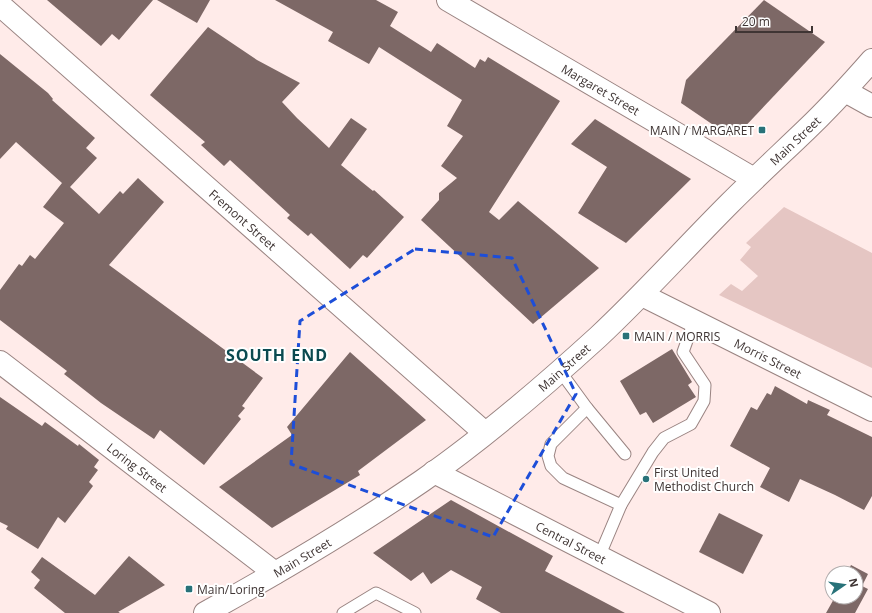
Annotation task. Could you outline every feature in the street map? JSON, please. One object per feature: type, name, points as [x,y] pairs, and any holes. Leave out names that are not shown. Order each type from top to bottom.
[{"type":"main road","name":"Margaret Street","points":[[448,0],[754,179]]},
{"type":"main road","name":"Fremont Street","points":[[0,5],[486,433]]},
{"type":"main road","name":"Main Street","points":[[205,613],[275,573],[357,523],[434,472],[486,433],[560,371],[642,295],[730,203],[807,129],[872,60]]},
{"type":"main road","points":[[844,91],[872,106]]},
{"type":"main road","name":"Morris Street","points":[[642,295],[872,410]]},
{"type":"main road","name":"Loring Street","points":[[0,362],[275,573]]},
{"type":"main road","name":"Central Street","points":[[434,472],[709,613]]},
{"type":"lane","points":[[599,556],[622,505],[653,452],[664,438],[691,424],[704,401],[705,385],[683,352],[694,320]]},
{"type":"lane","points":[[560,371],[586,408],[625,454]]},
{"type":"lane","points":[[586,408],[551,444],[548,456],[551,466],[563,478],[622,505]]},
{"type":"lane","points":[[343,613],[376,593],[415,613]]},
{"type":"highlighted area","points":[[415,249],[512,258],[576,394],[493,537],[291,464],[300,321]]},
{"type":"shaded area","points":[[784,207],[872,253],[872,368],[719,295],[731,284],[742,291],[758,276],[740,260],[751,247],[746,243]]},
{"type":"building","points":[[47,0],[153,0],[119,40],[112,34],[101,46]]},
{"type":"building","points":[[157,0],[210,0],[197,23]]},
{"type":"building","points":[[275,0],[376,0],[398,12],[390,26],[431,52],[437,43],[475,68],[480,59],[485,62],[488,57],[560,101],[489,212],[499,220],[518,201],[599,268],[533,324],[421,220],[439,200],[439,193],[457,178],[441,166],[463,136],[447,126],[462,100],[379,47],[369,64],[328,41],[333,32]]},
{"type":"building","points":[[764,0],[825,42],[738,134],[732,136],[728,135],[681,103],[686,80]]},
{"type":"building","points":[[208,27],[257,60],[300,83],[282,102],[329,148],[351,118],[367,129],[341,165],[373,191],[374,190],[404,217],[367,258],[363,255],[350,269],[311,233],[308,236],[287,218],[290,215],[230,160],[224,166],[201,145],[205,142],[150,95]]},
{"type":"building","points":[[0,54],[48,93],[53,99],[52,100],[95,138],[86,148],[97,158],[70,187],[99,214],[120,191],[123,194],[138,178],[164,202],[109,265],[263,378],[242,406],[245,408],[238,416],[241,419],[204,465],[160,430],[154,439],[101,403],[64,374],[67,371],[0,320],[0,290],[19,264],[22,266],[30,255],[35,259],[64,223],[43,207],[62,183],[16,142],[0,159]]},
{"type":"building","points":[[595,119],[691,179],[626,243],[578,213],[607,167],[571,144]]},
{"type":"building","points":[[672,349],[692,382],[688,385],[696,397],[653,423],[646,412],[640,415],[620,381]]},
{"type":"building","points":[[350,352],[426,420],[358,471],[360,475],[272,528],[219,487],[292,435],[287,427]]},
{"type":"building","points":[[775,386],[807,404],[808,400],[830,410],[827,415],[872,437],[872,496],[864,510],[800,479],[789,502],[760,487],[770,468],[730,446],[751,407],[757,410],[767,393],[771,395]]},
{"type":"building","points":[[0,397],[42,426],[45,422],[78,446],[79,444],[99,460],[94,467],[98,470],[89,482],[93,486],[65,523],[58,517],[38,549],[6,529],[8,526],[0,522]]},
{"type":"building","points":[[451,500],[553,556],[545,571],[625,613],[501,613],[476,599],[482,587],[451,570],[431,584],[423,572],[411,581],[373,553]]},
{"type":"building","points":[[719,513],[763,535],[743,574],[699,552]]},
{"type":"building","points":[[129,556],[165,585],[118,612],[120,613],[65,613],[34,588],[40,580],[31,572],[42,557],[95,595]]},
{"type":"building","points":[[864,572],[868,574],[864,582]]},
{"type":"building","points":[[864,587],[868,589],[864,596]]},
{"type":"building","points":[[830,605],[859,605],[855,613],[826,613]]},
{"type":"place","name":"MAIN / MARGARET","points":[[762,130]]},
{"type":"place","name":"MAIN / MORRIS","points":[[626,336]]},
{"type":"place","name":"First United Methodist Church","points":[[646,479]]},
{"type":"place","name":"Main/Loring","points":[[189,589]]},
{"type":"district","name":"SOUTH END","points":[[277,355]]}]
